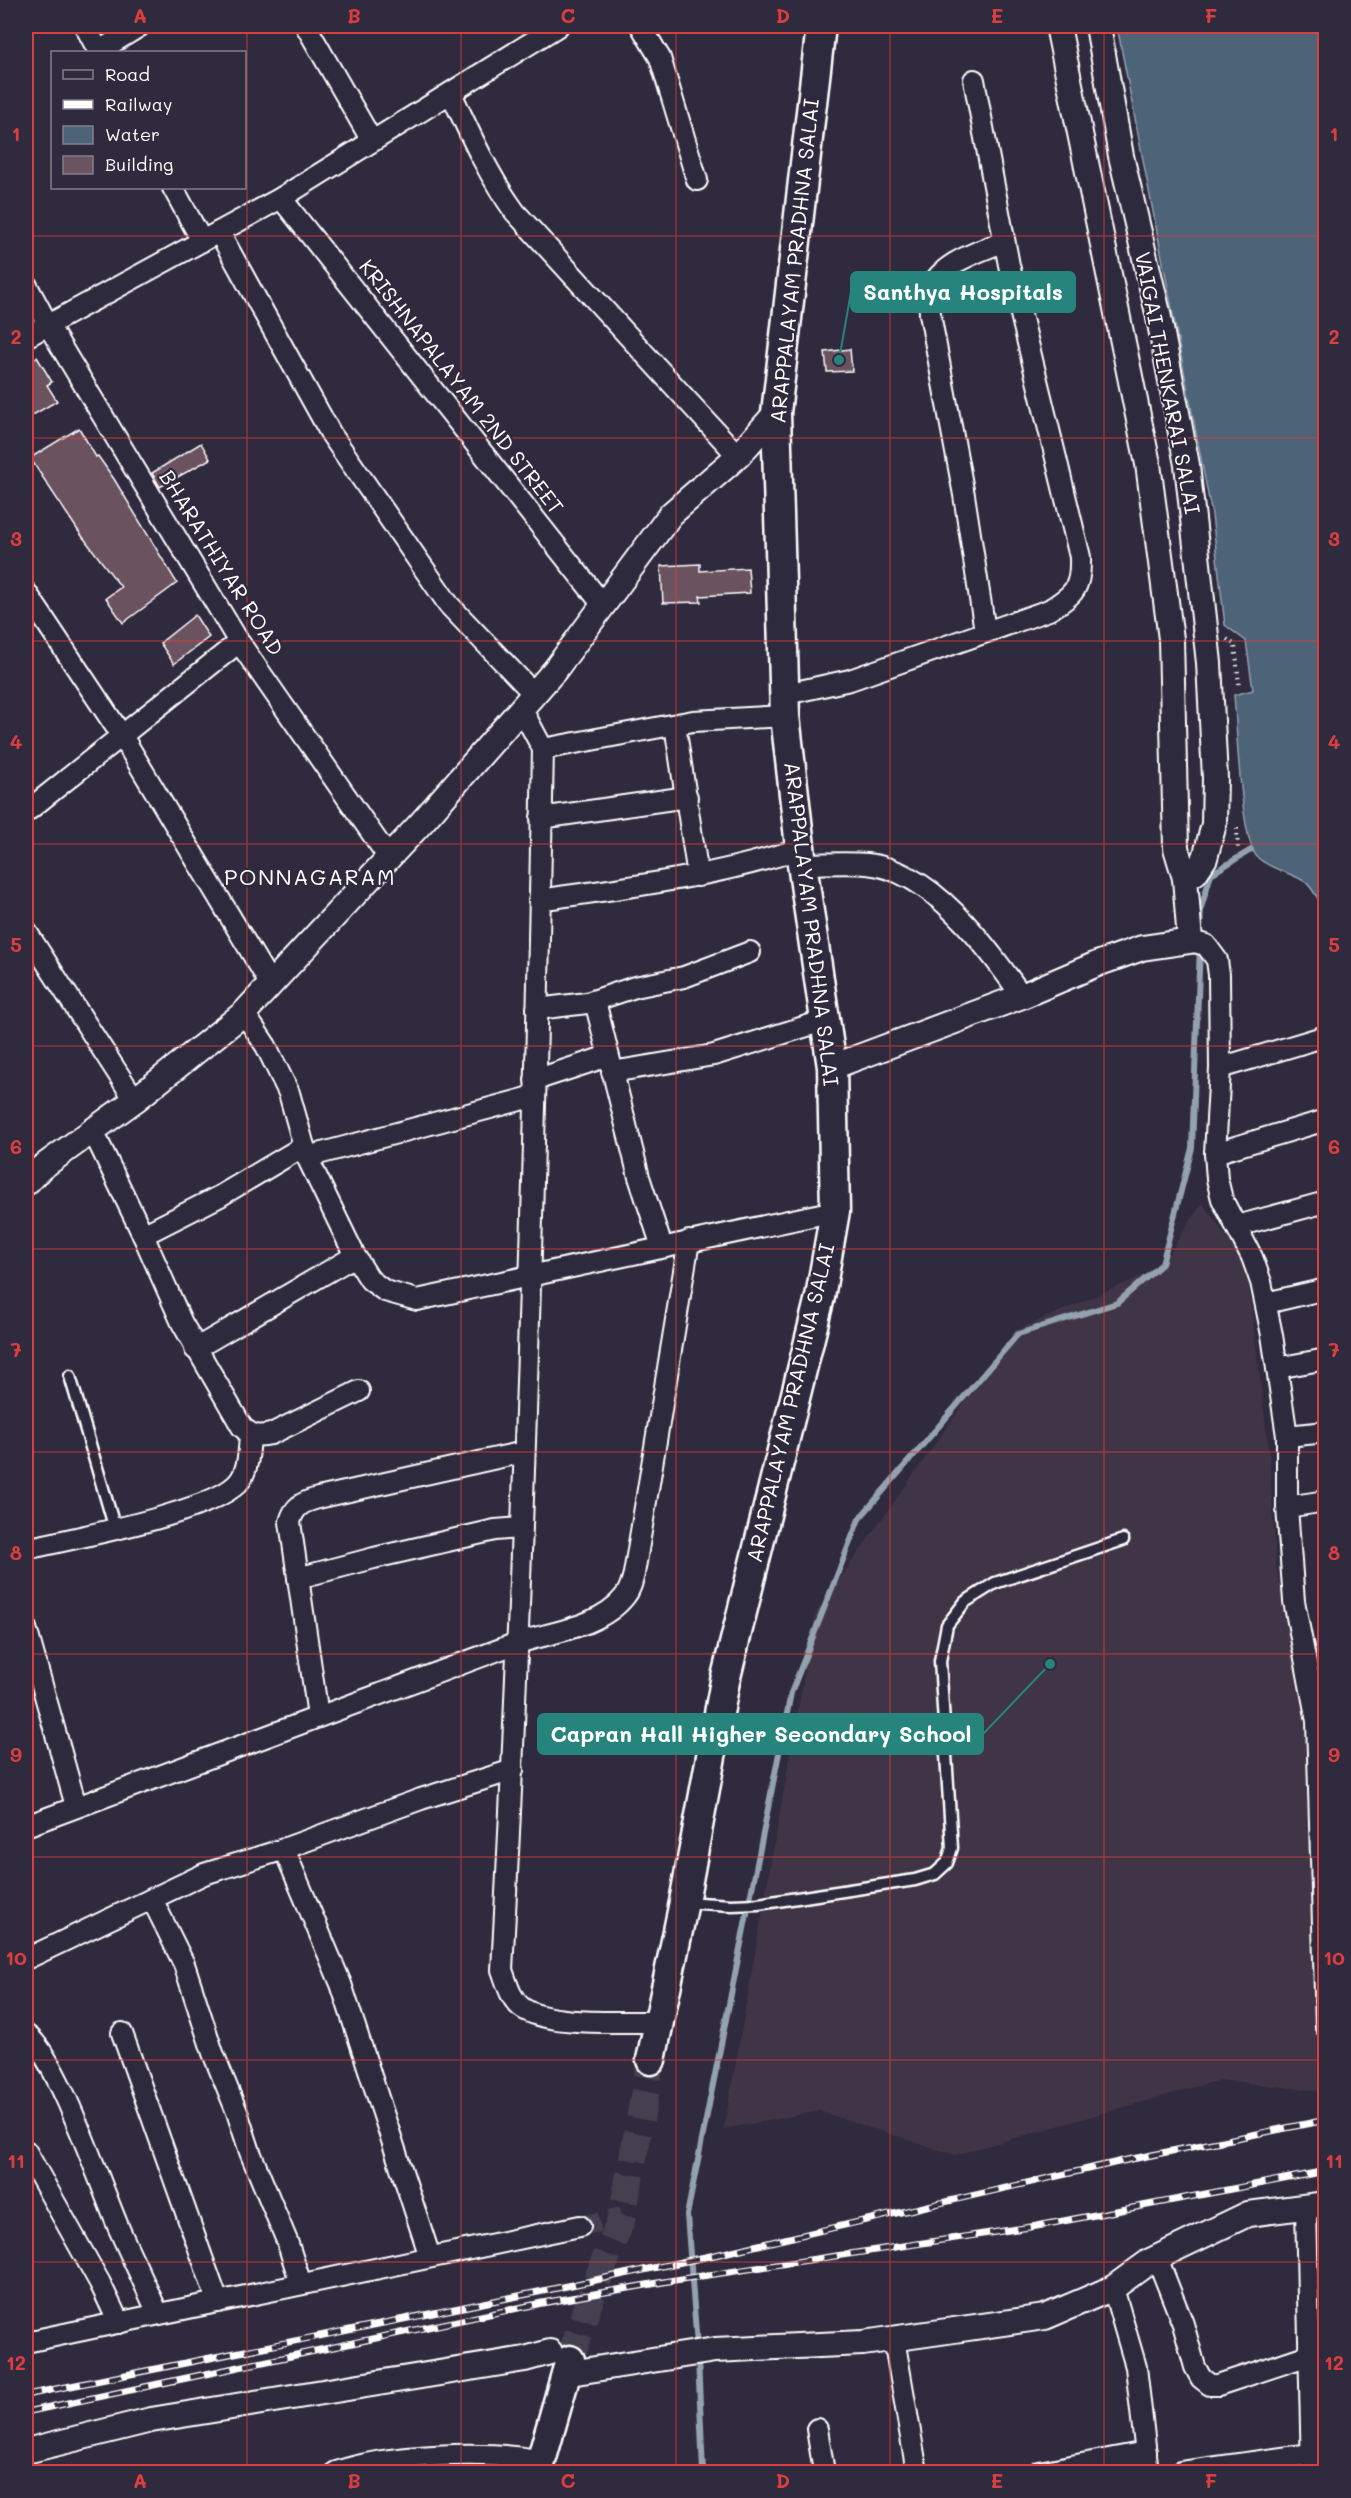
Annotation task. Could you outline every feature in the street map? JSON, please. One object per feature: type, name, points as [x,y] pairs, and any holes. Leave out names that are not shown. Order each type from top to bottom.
[{"type":"main road","name":"ARAPPALAYAM PRADHNA SALAI","points":[[651,2060],[684,1902],[725,1681],[820,1297],[835,1211],[832,1066],[802,856],[785,705],[776,412],[821,26]]},
{"type":"main road","points":[[539,2467],[561,2362]]},
{"type":"street","points":[[85,26],[98,51]]},
{"type":"street","points":[[101,51],[140,26]]},
{"type":"street","points":[[306,26],[372,141]]},
{"type":"street","points":[[26,337],[281,198],[558,26]]},
{"type":"street","points":[[641,26],[660,58],[697,180]]},
{"type":"street","name":"VAIGAI THENKARAI SALAI","points":[[1058,26],[1148,464],[1171,639],[1176,848],[1185,878],[1196,943]]},
{"type":"street","name":"VAIGAI THENKARAI SALAI","points":[[1098,26],[1121,156],[1158,313],[1187,465],[1209,663],[1215,777],[1214,824],[1205,858],[1195,873],[1185,878]]},
{"type":"street","points":[[543,749],[785,705],[985,631],[1049,610],[1068,598],[1077,588],[1081,575],[1080,557],[1048,432],[1004,241],[974,80]]},
{"type":"street","points":[[451,93],[482,159],[499,190],[515,212],[738,456]]},
{"type":"street","points":[[174,189],[210,237],[331,434],[449,606],[528,701],[543,749],[531,1274],[513,1770],[502,1970],[509,1990],[519,2005],[533,2015],[561,2019],[658,2022]]},
{"type":"street","name":"KRISHNAPALAYAM 2ND STREET","points":[[281,198],[603,605]]},
{"type":"street","points":[[985,631],[964,495],[930,314],[929,292],[937,278],[950,266],[1004,241]]},
{"type":"street","name":"BHARATHIYAR ROAD","points":[[26,284],[48,325],[239,642],[389,858]]},
{"type":"street","points":[[26,1183],[41,1168],[135,1100],[244,1013],[389,858],[555,670],[671,514],[738,456],[776,412]]},
{"type":"street","points":[[26,592],[122,736],[271,985]]},
{"type":"street","points":[[26,812],[239,642]]},
{"type":"street","points":[[675,725],[698,876]]},
{"type":"street","points":[[542,818],[687,797]]},
{"type":"street","points":[[540,900],[698,876],[763,861],[802,856],[869,864],[905,876],[945,903],[983,941],[1022,996]]},
{"type":"street","points":[[26,931],[135,1100]]},
{"type":"street","points":[[832,1066],[1022,996],[1096,964],[1143,948],[1196,943],[1217,960],[1220,1068],[1215,1153],[1217,1179],[1222,1199],[1238,1226],[1252,1257],[1266,1303],[1287,1436],[1287,1507],[1293,1600],[1317,1721],[1322,1791],[1326,2027]]},
{"type":"street","points":[[537,1009],[595,1000],[635,987],[684,977],[750,952]]},
{"type":"street","points":[[595,1000],[610,1064],[627,1119],[639,1177],[662,1247]]},
{"type":"street","points":[[244,1013],[266,1046],[289,1093],[305,1152],[355,1256],[370,1280],[385,1291],[417,1300],[835,1211]]},
{"type":"street","points":[[143,1235],[305,1152],[535,1088],[610,1064],[714,1054],[826,1020]]},
{"type":"street","points":[[1220,1068],[1326,1036]]},
{"type":"street","points":[[1215,1153],[1326,1120]]},
{"type":"street","points":[[93,1131],[195,1349],[242,1427],[250,1434],[259,1437],[271,1434],[359,1391]]},
{"type":"street","points":[[1238,1226],[1326,1202]]},
{"type":"street","points":[[26,1826],[517,1643],[594,1620],[614,1608],[627,1594],[634,1574],[689,1241]]},
{"type":"street","points":[[195,1349],[355,1256]]},
{"type":"street","points":[[1266,1303],[1326,1289]]},
{"type":"street","points":[[1277,1368],[1326,1359]]},
{"type":"street","points":[[1287,1436],[1326,1432]]},
{"type":"street","points":[[26,1549],[115,1529],[205,1503],[228,1492],[241,1479],[249,1457],[250,1434]]},
{"type":"street","points":[[318,1716],[290,1522],[292,1513],[298,1506],[318,1498],[524,1452]]},
{"type":"street","points":[[1287,1507],[1326,1502]]},
{"type":"street","points":[[298,1578],[495,1530],[521,1528]]},
{"type":"street","points":[[26,1628],[76,1806]]},
{"type":"street","points":[[26,1959],[204,1874],[284,1849],[421,1798],[513,1770]]},
{"type":"street","points":[[284,1849],[341,1984],[430,2257]]},
{"type":"street","points":[[152,1899],[184,1964],[213,2053],[302,2284]]},
{"type":"street","points":[[122,2033],[218,2302]]},
{"type":"street","points":[[26,2035],[38,2045],[77,2122],[98,2178],[158,2314]]},
{"type":"street","points":[[26,2151],[100,2283],[118,2323]]},
{"type":"street","points":[[26,2451],[151,2420],[525,2359],[561,2362],[679,2355],[715,2350],[863,2343],[1045,2317],[1113,2288],[1157,2258],[1248,2214],[1316,2205],[1309,2355],[1311,2463],[1181,2472]]},
{"type":"street","points":[[26,2342],[580,2226]]},
{"type":"street","points":[[1157,2258],[1183,2324],[1195,2367],[1201,2378],[1210,2385],[1218,2385],[1309,2355]]},
{"type":"street","points":[[1113,2288],[1136,2367],[1148,2472]]},
{"type":"street","points":[[894,2339],[917,2472]]},
{"type":"street","points":[[817,2429],[824,2472]]},
{"type":"street","points":[[1039,2472],[1146,2451]]},
{"type":"street","points":[[336,2472],[356,2465],[437,2457],[507,2456],[539,2467]]},
{"type":"lane","points":[[70,1376],[115,1529]]},
{"type":"lane","points":[[684,1902],[758,1904],[915,1880],[935,1874],[947,1863],[952,1848],[940,1661],[947,1625],[965,1602],[995,1583],[1123,1540]]},
{"type":"path","points":[[1220,633],[1235,645],[1239,684]]},
{"type":"shaded area","points":[[1202,1203],[1246,1264],[1269,1452],[1276,1566],[1304,1714],[1320,2091],[1220,2080],[955,2155],[819,2111],[724,2129],[815,1614],[1015,1331],[1160,1268]]},
{"type":"water","points":[[1117,26],[1325,26],[1325,911],[1307,883],[1258,858],[1252,848],[1247,830],[1240,781],[1234,695],[1253,690],[1246,641],[1225,625],[1212,515]]},
{"type":"building","points":[[850,349],[852,371],[827,372],[825,352]]},
{"type":"building","points":[[37,357],[52,382],[47,385],[57,401],[26,419],[26,364]]},
{"type":"building","points":[[79,428],[96,457],[98,456],[114,479],[177,583],[123,623],[106,598],[121,587],[79,532],[30,458]]},
{"type":"building","points":[[201,443],[210,459],[160,487],[152,473]]},
{"type":"building","points":[[700,564],[700,571],[748,568],[750,593],[700,596],[701,602],[663,603],[661,566]]},
{"type":"building","points":[[195,615],[209,637],[174,664],[160,643]]},
{"type":"waterway","points":[[1200,930],[1201,908],[1211,874],[1251,850]]},
{"type":"waterway","points":[[697,2346],[687,2215],[791,1693],[859,1519],[1018,1334],[1117,1303],[1162,1264],[1192,1148],[1200,946]]},
{"type":"waterway","points":[[698,2359],[703,2472]]},
{"type":"tunnel","points":[[570,2360],[587,2307],[622,2217],[651,2060]]},
{"type":"tunnel","points":[[580,2226],[622,2217]]},
{"type":"railway","points":[[26,2395],[715,2255],[1127,2160],[1326,2120]]},
{"type":"railway","points":[[26,2412],[542,2303],[675,2280],[1037,2226],[1326,2171]]},
{"type":"place","name":"Santhya Hospitals","points":[[839,360]]},
{"type":"place","name":"Capran Hall Higher Secondary School","points":[[1050,1664]]},
{"type":"district","name":"PONNAGARAM","points":[[310,877]]}]
